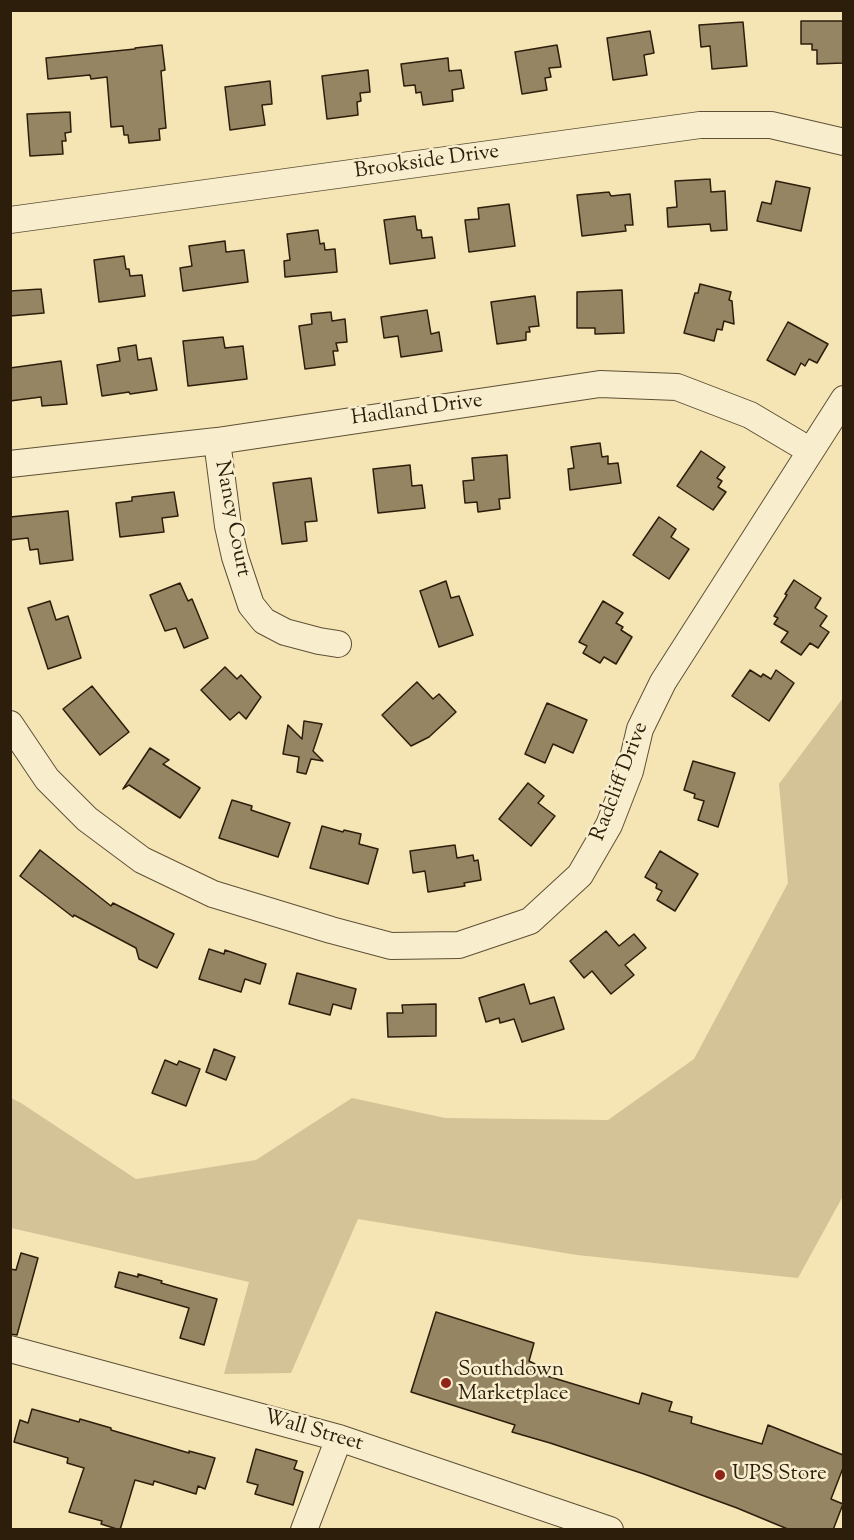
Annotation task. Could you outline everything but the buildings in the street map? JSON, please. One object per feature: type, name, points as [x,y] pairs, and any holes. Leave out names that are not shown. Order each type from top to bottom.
[{"type":"street","name":"Brookside Drive","points":[[10,220],[700,125],[771,125],[843,142]]},
{"type":"street","name":"Hadland Drive","points":[[10,464],[217,441],[600,384],[677,387],[750,415],[809,450]]},
{"type":"street","name":"Radcliff Drive","points":[[10,724],[47,779],[87,819],[142,860],[213,894],[391,946],[459,945],[530,921],[580,875],[609,825],[630,771],[640,729],[663,682],[843,399]]},
{"type":"street","name":"Nancy Court","points":[[217,441],[228,526],[235,557],[251,605],[264,621],[285,632],[338,644]]},
{"type":"street","name":"Wall Street","points":[[10,1349],[339,1438],[610,1530]]},
{"type":"street","points":[[304,1530],[339,1438]]},
{"type":"shaded area","points":[[843,698],[843,1196],[798,1278],[577,1255],[358,1219],[291,1373],[224,1374],[249,1282],[11,1228],[11,1098],[136,1179],[256,1160],[352,1098],[445,1118],[608,1120],[694,1059],[788,883],[779,784]]},
{"type":"place","name":"Southdown Marketplace","points":[[446,1383]]},
{"type":"place","name":"UPS Store","points":[[720,1475]]}]
